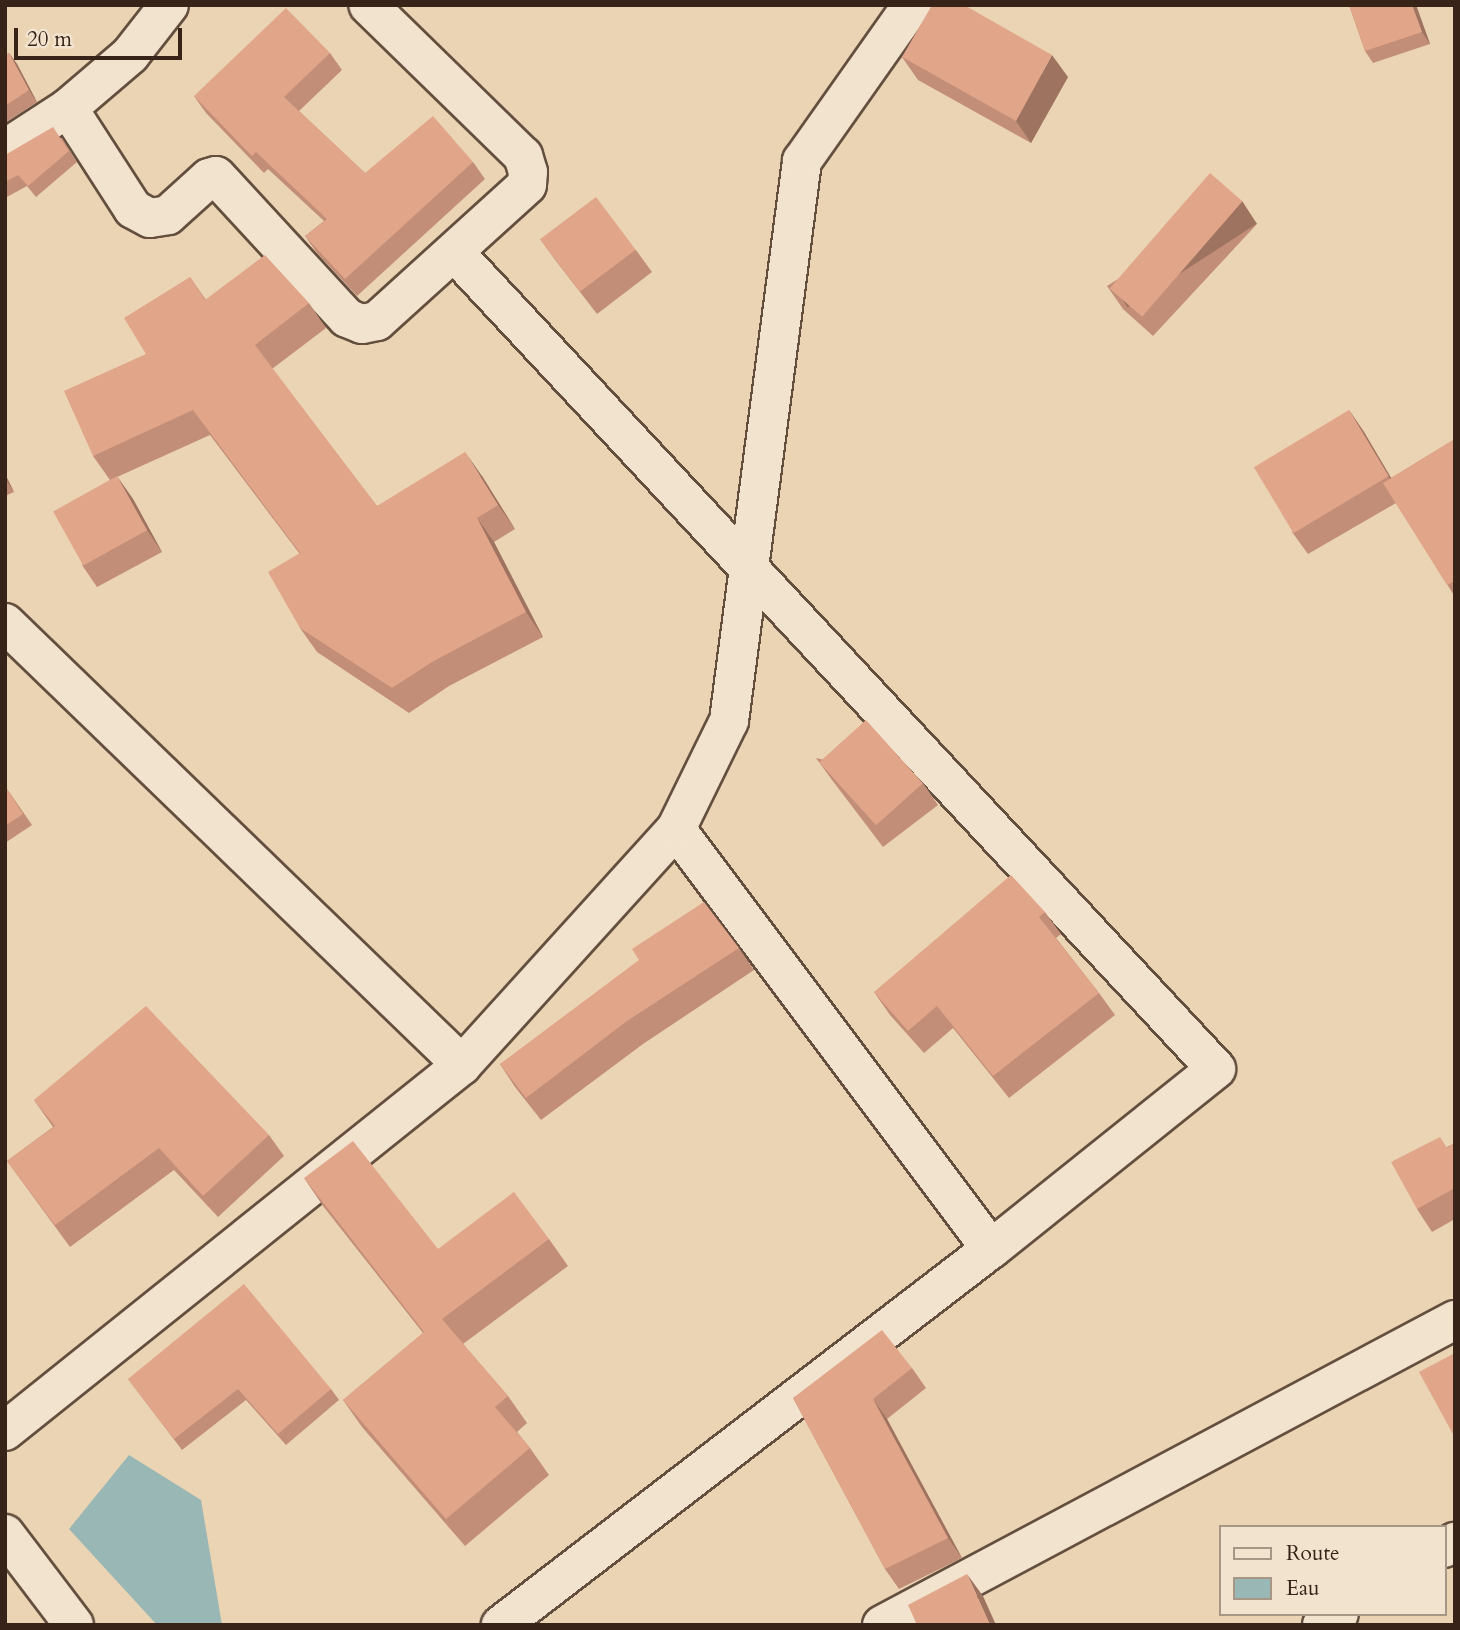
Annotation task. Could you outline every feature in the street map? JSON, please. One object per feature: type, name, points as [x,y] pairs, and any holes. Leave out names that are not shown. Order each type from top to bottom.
[{"type":"street","points":[[5,149],[68,108],[130,55],[169,5]]},
{"type":"street","points":[[68,108],[133,209],[149,218],[168,215],[216,176],[347,318],[362,324],[377,321],[527,186],[523,156],[368,5]]},
{"type":"street","points":[[5,1430],[462,1065],[676,829],[729,721],[803,161],[912,5]]},
{"type":"street","points":[[454,252],[750,566],[1216,1069],[991,1249],[501,1625]]},
{"type":"street","points":[[5,623],[462,1065]]},
{"type":"street","points":[[676,829],[991,1249]]},
{"type":"street","points":[[882,1625],[1455,1320]]},
{"type":"street","points":[[8,1543],[74,1625]]},
{"type":"water","points":[[129,1455],[201,1500],[222,1625],[157,1625],[69,1529]]},
{"type":"building","points":[[932,5],[964,5],[1052,55],[1016,121],[902,57]]},
{"type":"building","points":[[1349,5],[1412,5],[1422,32],[1365,51]]},
{"type":"building","points":[[286,8],[330,53],[284,97],[365,173],[433,116],[473,162],[345,279],[305,236],[327,219],[256,152],[252,156],[194,96]]},
{"type":"building","points":[[9,53],[29,90],[5,106],[5,55]]},
{"type":"building","points":[[53,127],[69,151],[28,186],[18,175],[5,182],[5,155]]},
{"type":"building","points":[[1210,173],[1242,201],[1142,317],[1110,288]]},
{"type":"building","points":[[596,197],[636,250],[580,292],[540,239]]},
{"type":"building","points":[[265,255],[309,303],[255,345],[377,506],[465,452],[498,505],[477,518],[526,612],[432,662],[392,688],[300,628],[268,572],[300,553],[193,410],[93,456],[64,391],[146,354],[124,318],[190,277],[205,300]]},
{"type":"building","points":[[1349,410],[1389,476],[1294,533],[1254,467]]},
{"type":"building","points":[[1455,439],[1455,581],[1447,585],[1383,483]]},
{"type":"building","points":[[117,476],[147,530],[83,566],[53,511]]},
{"type":"building","points":[[866,720],[923,783],[876,825],[819,762]]},
{"type":"building","points":[[5,786],[23,814],[5,826]]},
{"type":"building","points":[[1011,875],[1045,912],[1039,917],[1099,993],[993,1076],[937,1006],[908,1031],[874,992]]},
{"type":"building","points":[[704,902],[739,948],[627,1021],[526,1098],[500,1064],[639,960],[632,949]]},
{"type":"building","points":[[146,1006],[269,1135],[203,1196],[159,1148],[55,1225],[7,1161],[55,1126],[34,1100]]},
{"type":"building","points":[[1440,1137],[1447,1148],[1455,1143],[1455,1188],[1417,1209],[1391,1162]]},
{"type":"building","points":[[353,1141],[438,1249],[514,1192],[549,1239],[442,1319],[508,1396],[495,1407],[530,1448],[446,1519],[343,1400],[424,1332],[304,1178]]},
{"type":"building","points":[[244,1284],[331,1389],[278,1434],[238,1389],[174,1439],[128,1379]]},
{"type":"building","points":[[882,1330],[912,1368],[873,1399],[948,1538],[885,1569],[793,1398]]},
{"type":"building","points":[[1455,1353],[1455,1436],[1454,1436],[1419,1372]]},
{"type":"building","points":[[967,1574],[990,1625],[917,1625],[908,1605]]}]
